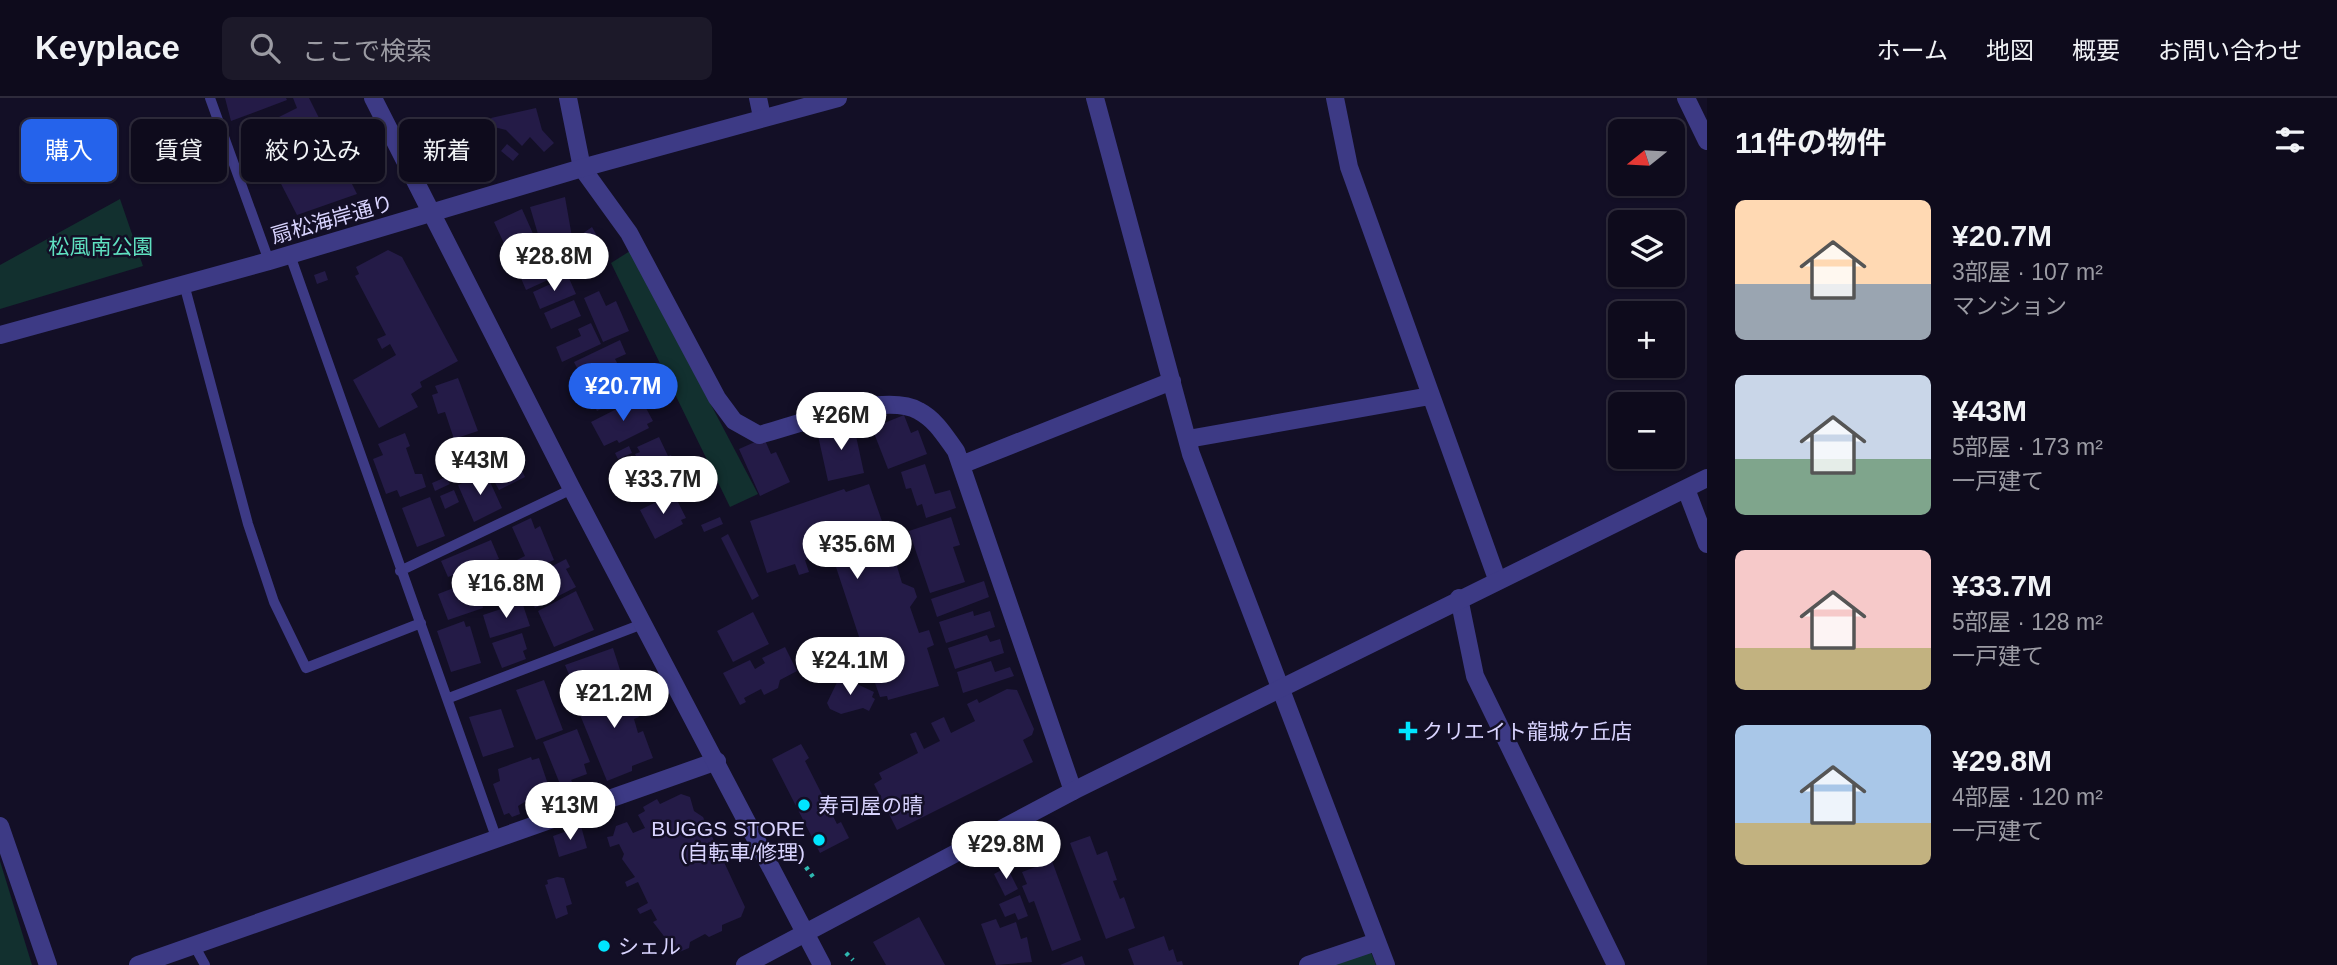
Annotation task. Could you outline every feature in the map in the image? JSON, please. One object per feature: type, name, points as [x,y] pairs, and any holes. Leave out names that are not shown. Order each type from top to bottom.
[{"type":"street","points":[[373,98],[572,489],[645,623],[822,965]]},
{"type":"street","points":[[568,98],[582,168],[629,233],[717,398],[734,421],[760,435],[859,409],[894,404],[918,410],[937,425],[956,451],[1073,790]]},
{"type":"street","points":[[758,98],[762,117]]},
{"type":"street","name":"扇松海岸通り","points":[[0,335],[290,255],[762,117],[838,98]]},
{"type":"street","points":[[1095,98],[1188,439],[1386,965]]},
{"type":"street","points":[[1335,98],[1349,167],[1497,579]]},
{"type":"street","points":[[1686,98],[1707,141]]},
{"type":"street","points":[[961,465],[1172,381]]},
{"type":"street","points":[[1188,439],[1430,396]]},
{"type":"street","points":[[745,965],[1073,790],[1497,579],[1707,478]]},
{"type":"street","points":[[1685,489],[1707,544]]},
{"type":"street","points":[[1459,598],[1475,676],[1616,965]]},
{"type":"street","points":[[138,965],[717,761]]},
{"type":"street","points":[[0,826],[48,965]]},
{"type":"street","points":[[1308,965],[1377,942]]},
{"type":"lane","points":[[210,98],[268,261]]},
{"type":"lane","points":[[290,255],[496,837]]},
{"type":"lane","points":[[184,284],[248,524],[274,602],[306,668],[421,623]]},
{"type":"lane","points":[[400,571],[572,489]]},
{"type":"lane","points":[[449,698],[645,623]]},
{"type":"lane","points":[[194,945],[205,965]]},
{"type":"path","points":[[806,867],[813,877]]},
{"type":"path","points":[[846,953],[853,960]]},
{"type":"green space","name":"松風南公園","points":[[120,199],[143,266],[0,309],[0,265]]},
{"type":"green space","points":[[630,251],[758,494],[730,507],[611,263]]},
{"type":"green space","points":[[0,861],[32,965],[0,965]]},
{"type":"green space","points":[[1368,945],[1376,965],[1332,965]]},
{"type":"building","points":[[225,98],[286,98],[287,100],[231,121]]},
{"type":"building","points":[[293,98],[309,98],[320,119],[275,119],[297,108]]},
{"type":"building","points":[[536,108],[542,130],[554,143],[544,152],[530,137],[522,146],[506,130],[495,127],[495,119],[491,118]]},
{"type":"building","points":[[507,144],[519,154],[513,161],[501,151]]},
{"type":"building","points":[[280,182],[351,182],[357,194],[297,215]]},
{"type":"building","points":[[565,197],[572,237],[552,243],[551,238],[540,241],[530,207]]},
{"type":"building","points":[[522,209],[539,247],[518,257],[514,249],[508,252],[494,222]]},
{"type":"building","points":[[592,227],[608,255],[580,276],[564,254],[576,245],[572,241]]},
{"type":"building","points":[[550,245],[563,273],[526,290],[514,262]]},
{"type":"building","points":[[388,250],[402,257],[458,361],[420,382],[422,387],[411,394],[418,407],[379,428],[353,380],[396,355],[390,344],[382,349],[377,339],[386,335],[355,276],[359,274],[356,267]]},
{"type":"building","points":[[325,271],[328,280],[317,284],[314,275]]},
{"type":"building","points":[[568,276],[576,294],[540,309],[533,292]]},
{"type":"building","points":[[599,291],[606,306],[616,301],[629,331],[603,342],[584,298]]},
{"type":"building","points":[[574,300],[581,316],[551,329],[544,313]]},
{"type":"building","points":[[591,323],[601,344],[562,362],[556,347],[581,336],[578,329]]},
{"type":"building","points":[[620,340],[626,354],[615,359],[623,374],[588,390],[574,362]]},
{"type":"building","points":[[634,373],[642,388],[597,411],[589,395]]},
{"type":"building","points":[[458,378],[478,431],[454,439],[445,412],[438,414],[432,395],[438,393],[435,386]]},
{"type":"building","points":[[640,397],[653,421],[647,424],[649,428],[619,443],[617,440],[604,446],[591,422]]},
{"type":"building","points":[[904,415],[911,433],[918,430],[927,454],[888,469],[872,428]]},
{"type":"building","points":[[853,422],[864,473],[828,481],[817,431]]},
{"type":"building","points":[[405,433],[410,446],[406,448],[415,474],[422,474],[426,487],[400,497],[397,490],[386,494],[373,459],[383,455],[378,444]]},
{"type":"building","points":[[487,437],[497,462],[471,473],[461,448]]},
{"type":"building","points":[[659,437],[668,456],[671,455],[675,463],[655,473],[653,467],[643,471],[635,454],[640,452],[637,447]]},
{"type":"building","points":[[764,438],[771,454],[776,452],[790,482],[760,496],[739,449]]},
{"type":"building","points":[[629,446],[632,453],[618,459],[615,453]]},
{"type":"building","points":[[516,459],[525,477],[499,490],[489,472]]},
{"type":"building","points":[[635,464],[646,488],[626,498],[615,474]]},
{"type":"building","points":[[925,464],[935,494],[950,490],[956,508],[926,518],[922,504],[917,506],[911,488],[906,489],[901,472]]},
{"type":"building","points":[[486,473],[502,508],[474,522],[458,485]]},
{"type":"building","points":[[446,477],[450,484],[435,491],[432,483]]},
{"type":"building","points":[[869,484],[891,547],[899,545],[904,561],[896,563],[902,583],[914,588],[917,597],[910,607],[919,633],[929,630],[934,645],[927,648],[939,686],[888,700],[887,696],[880,697],[875,683],[859,673],[869,667],[831,552],[805,560],[809,572],[799,575],[795,564],[767,573],[750,521],[844,489],[846,492]]},
{"type":"building","points":[[454,490],[459,502],[445,509],[440,496]]},
{"type":"building","points":[[668,496],[670,499],[675,496],[686,518],[681,520],[683,524],[655,539],[640,510]]},
{"type":"building","points":[[430,497],[445,536],[417,547],[402,508]]},
{"type":"building","points":[[720,517],[723,524],[704,532],[701,525]]},
{"type":"building","points":[[951,517],[960,545],[953,547],[965,582],[930,593],[909,531]]},
{"type":"building","points":[[531,518],[535,529],[540,526],[554,560],[523,573],[517,560],[525,556],[512,527]]},
{"type":"building","points":[[728,534],[759,596],[752,600],[721,538]]},
{"type":"building","points":[[491,540],[499,559],[493,561],[494,565],[471,574],[469,569],[448,577],[441,561]]},
{"type":"building","points":[[566,559],[570,567],[566,569],[576,587],[535,608],[522,582]]},
{"type":"building","points":[[513,566],[515,585],[520,584],[523,595],[496,604],[486,572]]},
{"type":"building","points":[[477,579],[483,608],[448,620],[438,594]]},
{"type":"building","points":[[984,581],[989,597],[937,617],[931,599]]},
{"type":"building","points":[[576,591],[594,630],[554,647],[538,611]]},
{"type":"building","points":[[522,602],[530,626],[490,638],[483,615]]},
{"type":"building","points":[[973,611],[974,616],[990,611],[995,627],[946,643],[939,622]]},
{"type":"building","points":[[753,612],[769,644],[733,662],[717,631]]},
{"type":"building","points":[[464,621],[466,627],[470,626],[481,663],[451,672],[437,631]]},
{"type":"building","points":[[522,633],[527,649],[523,651],[526,659],[502,668],[492,643]]},
{"type":"building","points":[[987,635],[990,642],[1000,639],[1004,653],[955,669],[948,648]]},
{"type":"building","points":[[785,647],[797,671],[780,680],[778,688],[764,695],[761,689],[744,698],[746,702],[740,705],[723,673],[750,660],[755,669],[765,663],[762,658]]},
{"type":"building","points":[[613,648],[621,673],[575,689],[565,665]]},
{"type":"building","points":[[991,661],[995,672],[1010,667],[1014,676],[963,693],[957,672]]},
{"type":"building","points":[[840,676],[874,692],[872,697],[875,699],[869,711],[863,708],[841,714],[830,709],[827,703]]},
{"type":"building","points":[[544,680],[563,730],[536,740],[516,690]]},
{"type":"building","points":[[619,683],[631,698],[639,717],[634,719],[638,733],[643,731],[653,758],[632,766],[632,771],[607,781],[574,700]]},
{"type":"building","points":[[1007,689],[1017,690],[1034,729],[1032,735],[1023,740],[1033,762],[897,830],[874,784],[882,779],[879,773],[918,753],[910,734],[916,732],[924,749],[940,741],[931,723],[944,717],[951,733],[975,721],[967,704],[977,699],[979,703]]},
{"type":"building","points":[[501,709],[514,747],[483,757],[469,717]]},
{"type":"building","points":[[577,729],[590,762],[584,764],[587,774],[571,780],[574,785],[562,789],[543,742]]},
{"type":"building","points":[[801,744],[809,758],[805,761],[837,824],[841,822],[849,838],[820,853],[772,759]]},
{"type":"building","points":[[531,757],[532,760],[539,758],[549,787],[518,806],[520,814],[512,817],[509,813],[504,815],[493,784],[500,781],[498,769]]},
{"type":"building","points":[[681,794],[690,797],[694,811],[703,817],[745,907],[741,917],[722,925],[722,931],[709,937],[705,934],[690,942],[689,948],[677,953],[653,922],[657,920],[651,909],[640,914],[637,909],[648,903],[638,882],[627,887],[625,882],[635,877],[622,859],[624,854],[619,844],[610,847],[607,837],[613,836],[616,826],[627,822],[633,833],[645,828],[638,815],[645,811],[643,807],[657,799],[660,804]]},
{"type":"building","points":[[581,826],[587,848],[559,857],[553,836]]},
{"type":"building","points":[[1090,836],[1097,855],[1107,851],[1117,880],[1113,881],[1120,899],[1124,897],[1135,928],[1106,939],[1070,843]]},
{"type":"building","points":[[1052,861],[1081,940],[1052,951],[1034,901],[1029,903],[1022,886],[1027,884],[1022,872]]},
{"type":"building","points":[[1007,867],[1018,889],[1005,896],[994,874]]},
{"type":"building","points":[[564,878],[572,904],[566,906],[568,914],[556,919],[545,885],[548,884],[547,880]]},
{"type":"building","points":[[1020,895],[1028,916],[1018,920],[1015,913],[1005,917],[999,904]]},
{"type":"building","points":[[919,917],[945,965],[886,965],[873,942]]},
{"type":"building","points":[[996,919],[1000,928],[1016,922],[1021,939],[1027,937],[1032,962],[996,965],[981,924]]},
{"type":"building","points":[[1164,936],[1169,951],[1173,949],[1177,962],[1182,961],[1183,965],[1134,965],[1128,949]]},
{"type":"building","points":[[1082,956],[1085,965],[1060,965]]},
{"type":"place","name":"クリエイト龍城ケ丘店","points":[[1408,731]]},
{"type":"place","name":"寿司屋の晴","points":[[804,805]]},
{"type":"place","name":"BUGGS STORE (自転車/修理)","points":[[819,840]]},
{"type":"place","name":"シェル","points":[[604,946]]}]
